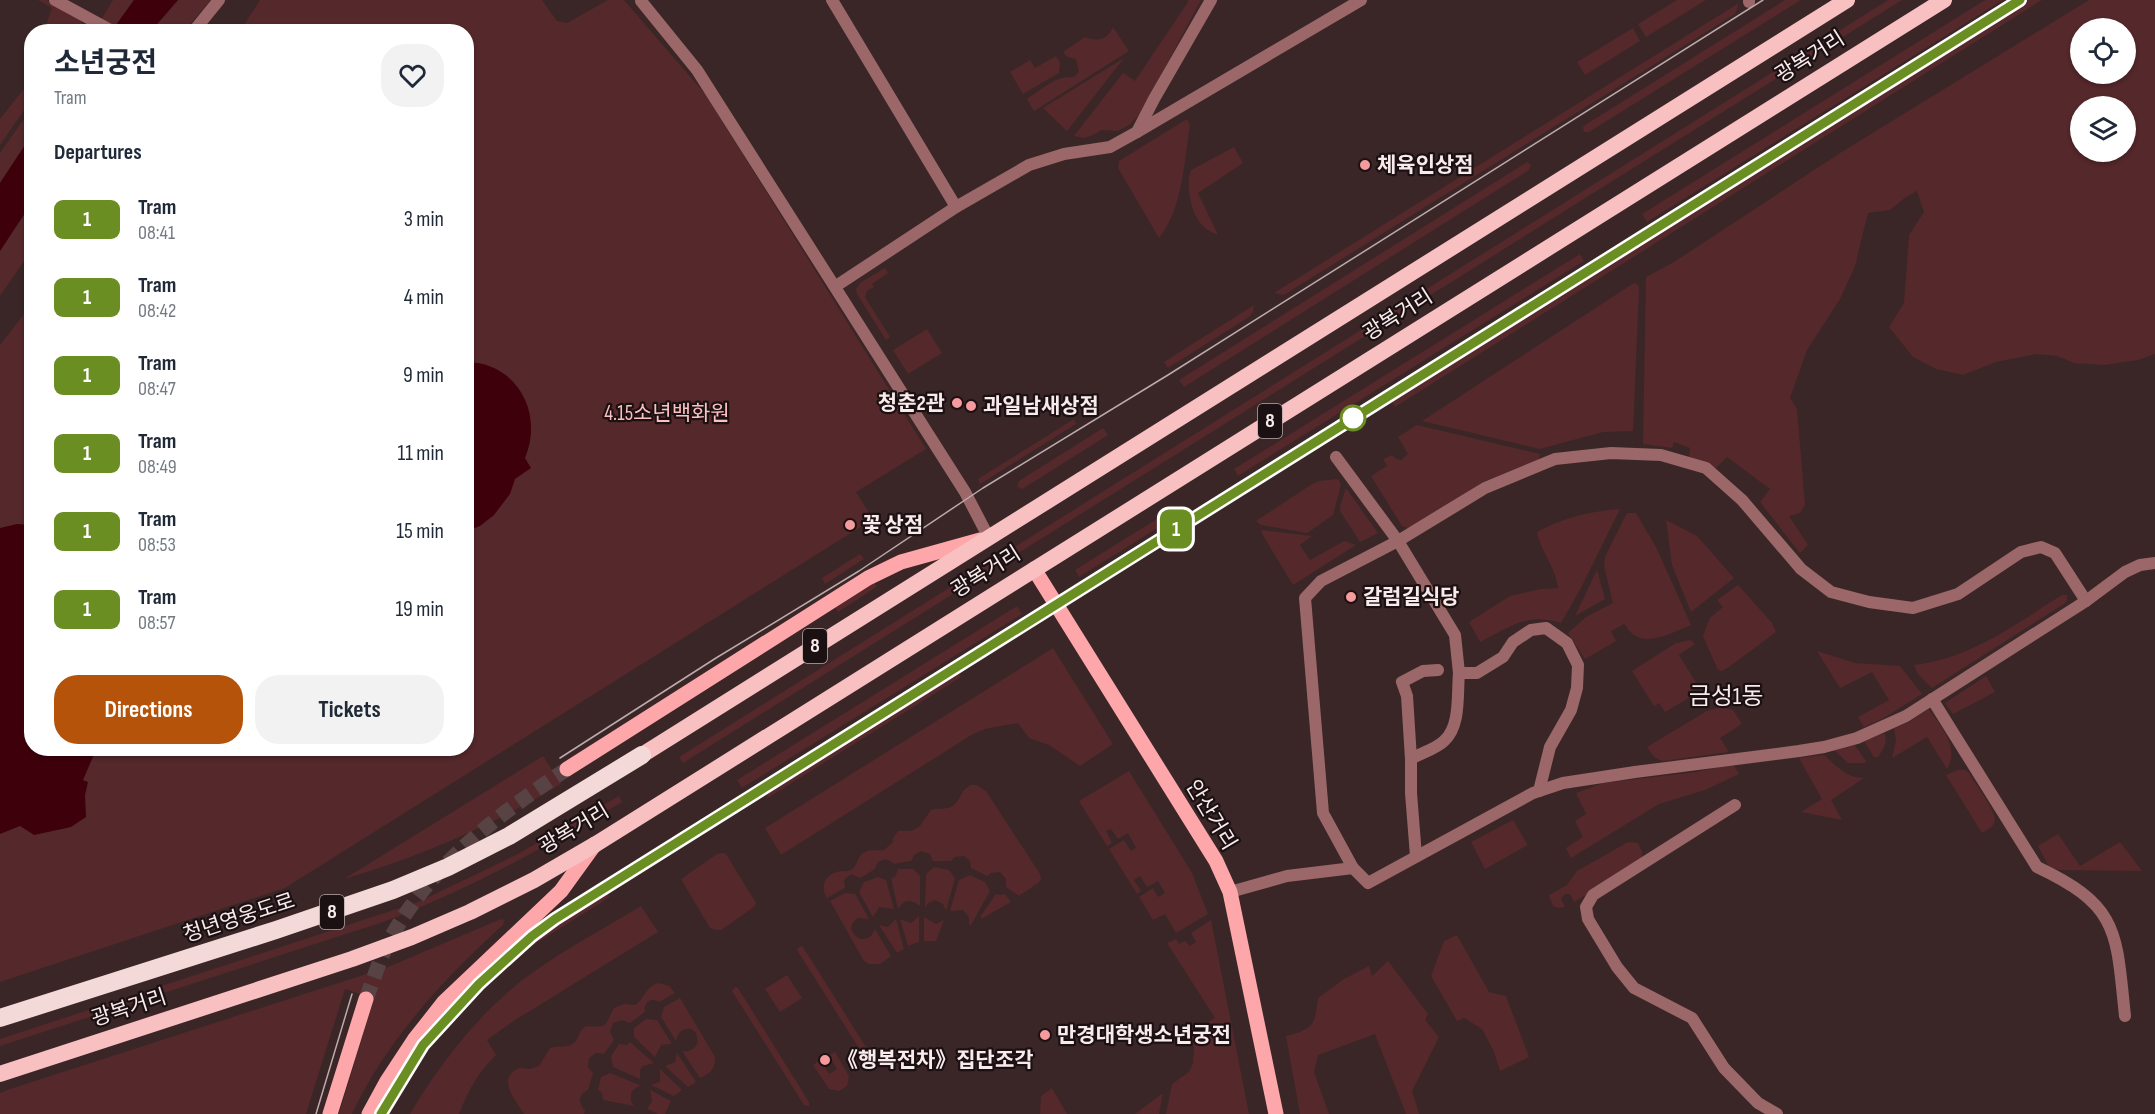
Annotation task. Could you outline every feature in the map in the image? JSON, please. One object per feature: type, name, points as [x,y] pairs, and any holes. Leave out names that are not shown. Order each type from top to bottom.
[{"type":"highway","name":"광복거리","points":[[642,755],[1847,0]]},
{"type":"highway","name":"광복거리","points":[[4,1076],[412,937],[470,912],[534,880],[596,844],[1944,0]]},
{"type":"highway","name":"청년영웅도로","points":[[0,1018],[276,930],[393,890],[448,867],[509,836],[642,755]]},
{"type":"main road","points":[[567,769],[868,578],[901,562],[989,538]]},
{"type":"main road","name":"안산거리","points":[[1034,569],[1197,829],[1216,861],[1230,892],[1276,1114]]},
{"type":"main road","points":[[369,1114],[414,1040],[444,1002],[561,891],[596,844]]},
{"type":"main road","points":[[330,1114],[366,999]]},
{"type":"street","points":[[55,0],[101,24]]},
{"type":"street","points":[[200,24],[219,0]]},
{"type":"street","points":[[832,0],[956,207]]},
{"type":"street","points":[[1137,132],[1211,0]]},
{"type":"street","points":[[836,286],[956,207],[1029,165],[1064,154],[1110,147],[1361,0]]},
{"type":"street","points":[[641,1],[697,70],[965,492],[989,538]]},
{"type":"street","points":[[2086,601],[2055,553],[2041,548],[2021,552],[1958,594],[1913,608],[1869,602],[1831,592],[1801,569],[1742,500],[1706,468],[1661,455],[1611,453],[1555,459],[1485,489],[1398,541],[1321,581],[1305,598],[1323,813],[1353,868],[1368,883],[1539,791],[1563,783],[1824,747],[1857,738],[1906,716],[2086,601],[2125,572],[2140,564],[2155,563]]},
{"type":"street","points":[[1336,457],[1398,541],[1455,635],[1459,673],[1456,717],[1451,732],[1443,743],[1411,759]]},
{"type":"street","points":[[1459,673],[1477,673],[1503,657],[1513,642],[1531,630],[1546,628],[1567,643],[1578,665],[1577,688],[1571,710],[1550,747],[1539,791]]},
{"type":"street","points":[[1416,856],[1407,696],[1402,682],[1423,670],[1438,670]]},
{"type":"street","points":[[1932,699],[2037,867],[2065,880],[2092,899],[2109,923],[2117,944],[2125,1016]]},
{"type":"street","points":[[1736,805],[1593,895],[1586,907],[1588,918],[1617,967],[1634,988],[1692,1018],[1724,1068],[1758,1103],[1777,1114]]},
{"type":"street","points":[[1230,892],[1287,876],[1353,868]]},
{"type":"green space","points":[[38,0],[47,0],[80,19],[82,24],[46,24],[52,8]]},
{"type":"green space","points":[[113,0],[134,0],[116,24],[108,24],[101,20]]},
{"type":"green space","points":[[178,0],[211,0],[190,24],[158,24]]},
{"type":"green space","name":"4.15소년백화원","points":[[260,0],[542,0],[557,21],[567,23],[608,0],[624,0],[706,95],[926,449],[856,492],[873,519],[285,888],[0,982],[0,345],[24,314],[24,756],[474,756],[474,24],[245,24]]},
{"type":"green space","points":[[1188,0],[1201,0],[1141,113],[1129,125],[1118,131],[1102,130],[1084,138],[1074,136],[1123,73],[1135,81]]},
{"type":"green space","points":[[1677,0],[1706,0],[1646,37],[1638,24]]},
{"type":"green space","points":[[1785,0],[1801,0],[1589,132],[1584,132],[1585,125]]},
{"type":"green space","points":[[1888,0],[1902,0],[683,763],[679,757]]},
{"type":"green space","points":[[1985,0],[2003,0],[1647,222],[1642,214]]},
{"type":"green space","points":[[2027,0],[2042,0],[1395,407],[1391,401]]},
{"type":"green space","points":[[2089,0],[2155,0],[2155,354],[2138,360],[2104,365],[2074,363],[2057,356],[2036,354],[1996,362],[1963,375],[1936,369],[1913,357],[1889,327],[1904,303],[1909,235],[1924,212],[1917,191],[1890,210],[1868,213],[1855,266],[1840,299],[1807,350],[1790,398],[1797,409],[1805,505],[1800,513],[1789,516],[1808,545],[1800,553],[1760,502],[1770,489],[1727,457],[1716,468],[1689,457],[1690,448],[1674,442],[1672,448],[1643,444],[1646,277],[1674,262],[1840,153]]},
{"type":"green space","points":[[1739,3],[1735,14],[1284,295],[1274,293]]},
{"type":"green space","points":[[1113,27],[1129,51],[1034,111],[1027,99],[1054,81],[1074,77],[1079,71],[1076,59],[1067,57],[1063,52],[1085,37],[1102,39]]},
{"type":"green space","points":[[1633,28],[1640,41],[1585,75],[1577,62]]},
{"type":"green space","points":[[1056,56],[1060,62],[1059,73],[1023,94],[1010,72],[1030,60],[1035,68]]},
{"type":"green space","points":[[1124,58],[1067,131],[1043,108]]},
{"type":"green space","points":[[24,89],[24,110],[0,145],[0,119]]},
{"type":"green space","points":[[24,119],[24,147],[0,183],[0,153]]},
{"type":"green space","points":[[1187,119],[1190,125],[1178,199],[1167,226],[1159,238],[1118,168],[1119,161]]},
{"type":"green space","points":[[1234,147],[1243,163],[1198,193],[1218,235],[1205,228],[1196,216],[1190,200],[1189,177],[1191,170]]},
{"type":"green space","points":[[1527,162],[1531,165],[1529,170],[1184,387],[1179,380]]},
{"type":"green space","points":[[24,215],[24,261],[0,296],[0,251]]},
{"type":"green space","points":[[1580,254],[1584,261],[1238,476],[1234,469]]},
{"type":"green space","points":[[885,268],[888,273],[872,284],[874,287],[867,291],[865,297],[890,337],[886,340],[856,289],[860,283]]},
{"type":"green space","points":[[1634,283],[1638,285],[1639,290],[1633,431],[1603,432],[1540,449],[1422,421]]},
{"type":"green space","points":[[1254,305],[1249,317],[1168,368],[1164,362]]},
{"type":"green space","points":[[927,329],[942,353],[908,374],[893,350]]},
{"type":"green space","points":[[1074,419],[1076,424],[980,484],[978,479]]},
{"type":"green space","points":[[1417,425],[1540,454],[1539,459],[1483,482],[1410,529],[1402,526],[1371,476],[1387,466],[1383,459],[1392,455],[1401,460],[1408,454],[1398,437]]},
{"type":"green space","points":[[1103,428],[1108,435],[1024,488],[1017,486],[1019,481]]},
{"type":"green space","points":[[1338,479],[1341,485],[1333,515],[1307,533],[1261,525],[1256,521],[1312,484]]},
{"type":"green space","points":[[1346,488],[1378,533],[1360,542],[1340,511]]},
{"type":"green space","points":[[1620,509],[1561,623],[1538,619],[1528,620],[1510,626],[1480,642],[1469,622],[1510,596],[1541,589],[1558,588],[1537,532],[1577,516]]},
{"type":"green space","points":[[1627,513],[1636,513],[1656,547],[1691,625],[1647,639],[1633,634],[1624,624],[1611,631],[1616,641],[1585,659],[1568,633],[1586,617],[1613,603],[1604,566],[1605,557]]},
{"type":"green space","points":[[1160,517],[1164,524],[1079,577],[1075,570]]},
{"type":"green space","points":[[1666,520],[1697,536],[1734,578],[1691,612],[1672,565]]},
{"type":"green space","points":[[1261,530],[1312,536],[1300,545],[1310,560],[1344,541],[1356,545],[1293,585]]},
{"type":"green space","points":[[860,554],[864,559],[825,584],[822,578]]},
{"type":"green space","points":[[1597,570],[1605,599],[1575,616]]},
{"type":"green space","points":[[874,582],[877,586],[875,588],[838,612],[835,606]]},
{"type":"green space","points":[[1738,585],[1772,623],[1776,632],[1722,671],[1718,670],[1703,636],[1710,618],[1723,607],[1717,600]]},
{"type":"green space","points":[[2062,595],[2067,595],[2064,604],[1932,688],[1918,674],[1914,665],[1935,661],[1973,648]]},
{"type":"green space","points":[[1017,606],[1022,614],[742,788],[737,780]]},
{"type":"green space","points":[[1690,640],[1695,644],[1679,655],[1698,686],[1691,689],[1694,695],[1665,712],[1659,703],[1654,706],[1632,671],[1676,643]]},
{"type":"green space","points":[[1053,648],[1113,744],[1080,766],[1049,745],[1029,738],[1018,723],[985,729],[973,734],[781,855],[765,828]]},
{"type":"green space","points":[[1817,651],[1855,663],[1900,666],[1922,694],[1882,719],[1864,727],[1858,717],[1889,700],[1872,672],[1840,688]]},
{"type":"green space","points":[[958,672],[961,677],[766,799],[769,791],[774,787]]},
{"type":"green space","points":[[1986,676],[1995,692],[1953,714],[1945,703]]},
{"type":"green space","points":[[1720,707],[1733,710],[1742,724],[1720,738],[1729,752],[1664,761],[1654,756],[1647,747],[1707,711]]},
{"type":"green space","points":[[1929,709],[1950,745],[1950,761],[1947,769],[1927,737],[1892,758],[1896,741],[1894,728],[1909,722]]},
{"type":"green space","points":[[1884,733],[1885,745],[1878,757],[1874,757],[1864,741]]},
{"type":"green space","points":[[1854,744],[1866,761],[1865,763],[1848,763],[1833,749]]},
{"type":"green space","points":[[1824,755],[1847,774],[1864,778],[1831,800],[1842,820],[1801,812],[1822,799],[1799,758]]},
{"type":"green space","points":[[543,756],[561,784],[456,839],[400,861],[344,879]]},
{"type":"green space","points":[[1733,764],[1739,774],[1705,790],[1659,804],[1571,858],[1566,848],[1583,837],[1575,821],[1586,814],[1576,793],[1603,783],[1696,772]]},
{"type":"green space","points":[[1965,770],[1969,773],[1994,816],[1993,825],[1982,833],[1946,775]]},
{"type":"green space","points":[[1129,771],[1192,873],[1208,914],[1176,933],[1165,914],[1153,920],[1139,897],[1153,888],[1158,897],[1165,893],[1158,881],[1147,887],[1140,876],[1134,880],[1141,891],[1137,894],[1109,849],[1124,840],[1131,851],[1136,848],[1128,833],[1118,839],[1111,829],[1106,831],[1112,843],[1107,846],[1079,801]]},
{"type":"green space","points":[[971,785],[977,785],[986,791],[1040,874],[1041,879],[1038,883],[1019,896],[1006,887],[1006,879],[1000,872],[987,876],[971,868],[970,861],[964,856],[955,857],[951,861],[933,861],[930,854],[921,851],[914,855],[911,861],[894,864],[883,860],[875,869],[860,878],[851,874],[844,880],[845,888],[827,898],[824,886],[829,876],[839,871],[851,870],[865,852],[884,850],[893,842],[898,831],[911,831],[919,827],[931,810],[952,806]]},
{"type":"green space","points":[[619,796],[622,802],[504,868],[380,923],[0,1046],[0,1039],[418,902],[516,855]]},
{"type":"green space","points":[[1513,820],[1528,845],[1485,869],[1471,842]]},
{"type":"green space","points":[[2058,834],[2080,866],[2120,842],[2142,871],[2058,870],[2049,867],[2038,846]]},
{"type":"green space","points":[[1628,842],[1638,843],[1642,852],[1642,859],[1636,865],[1574,902],[1570,894],[1565,894],[1561,899],[1565,907],[1553,906],[1549,895],[1567,885],[1577,871]]},
{"type":"green space","points":[[717,854],[726,854],[756,903],[754,907],[721,930],[716,930],[710,928],[681,879]]},
{"type":"green space","points":[[934,867],[949,870],[955,878],[946,911],[943,904],[935,900],[928,903],[925,908],[926,874]]},
{"type":"green space","points":[[898,869],[913,869],[920,876],[920,906],[908,901],[898,909],[891,878],[895,877]]},
{"type":"green space","points":[[970,875],[985,882],[990,891],[971,925],[969,917],[963,910],[950,911],[959,880]]},
{"type":"green space","points":[[878,877],[886,880],[894,909],[879,907],[873,917],[859,892],[864,882]]},
{"type":"green space","points":[[607,892],[610,897],[524,951],[541,934]]},
{"type":"green space","points":[[845,893],[855,894],[869,919],[858,918],[853,923],[854,934],[860,939],[866,939],[875,929],[891,956],[880,964],[869,964],[864,961],[830,901]]},
{"type":"green space","points":[[996,894],[1005,894],[1011,902],[983,918],[980,917]]},
{"type":"green space","points":[[641,906],[658,932],[512,1022],[487,1040],[496,1055],[474,1082],[459,1114],[410,1114],[433,1078],[460,1043],[504,995],[550,961]]},
{"type":"green space","points":[[919,916],[919,942],[908,946],[900,919],[911,923]]},
{"type":"green space","points":[[924,917],[936,924],[944,920],[936,941],[924,941]]},
{"type":"green space","points":[[501,919],[504,920],[503,925],[438,989],[399,1036],[366,1087],[352,1114],[339,1114],[374,999],[345,989],[306,1114],[0,1114],[0,1093],[7,1090],[388,967]]},
{"type":"green space","points":[[896,919],[904,949],[897,953],[879,925],[888,927]]},
{"type":"green space","points":[[1211,920],[1249,1114],[1166,1114],[1172,1084],[1189,1072],[1193,1063],[1194,1047],[1189,1034],[1215,1018],[1167,943],[1176,939],[1179,944],[1185,941],[1190,946],[1196,942],[1191,933]]},
{"type":"green space","points":[[1457,935],[1489,992],[1506,996],[1529,1057],[1500,1071],[1494,1052],[1482,1029],[1464,1018],[1457,1021],[1431,976],[1444,941]]},
{"type":"green space","points":[[800,946],[803,947],[874,1060],[874,1065],[869,1064],[797,950]]},
{"type":"green space","points":[[1388,961],[1428,1014],[1425,1020],[1439,1037],[1412,1091],[1419,1114],[1406,1114],[1375,1034],[1318,1055],[1314,1072],[1329,1114],[1300,1114],[1286,1036],[1302,1031],[1311,1025],[1316,1015],[1318,998],[1344,979],[1369,966],[1372,976]]},
{"type":"green space","points":[[787,975],[802,998],[780,1012],[765,989]]},
{"type":"green space","points":[[659,983],[669,986],[675,993],[659,1002],[648,1001],[645,1012],[630,1023],[622,1020],[613,1023],[610,1032],[614,1040],[604,1054],[596,1053],[589,1058],[588,1067],[593,1073],[588,1090],[580,1098],[585,1110],[584,1114],[524,1114],[509,1090],[508,1083],[512,1073],[519,1068],[530,1069],[539,1066],[550,1048],[572,1044],[587,1026],[603,1026],[614,1008],[624,1004],[636,1005],[649,989]]},
{"type":"green space","points":[[735,987],[738,988],[809,1102],[809,1106],[804,1105],[732,991]]},
{"type":"green space","points":[[680,998],[715,1057],[711,1070],[700,1078],[682,1051],[693,1049],[698,1043],[696,1033],[692,1029],[684,1030],[678,1035],[676,1041],[661,1017],[664,1007]]},
{"type":"green space","points":[[646,1019],[657,1020],[672,1044],[661,1045],[655,1057],[634,1037],[634,1028]]},
{"type":"green space","points":[[630,1042],[654,1063],[643,1066],[640,1070],[640,1079],[613,1067],[611,1056],[619,1044],[627,1045]]},
{"type":"green space","points":[[835,1052],[849,1076],[847,1086],[839,1091],[829,1089],[813,1065],[820,1060],[829,1074],[837,1069],[829,1055]]},
{"type":"green space","points":[[677,1053],[696,1082],[688,1087],[665,1066],[675,1062]]},
{"type":"green space","points":[[660,1069],[682,1090],[674,1096],[651,1085],[660,1082]]},
{"type":"green space","points":[[610,1073],[642,1086],[631,1092],[631,1101],[634,1106],[603,1100],[602,1093],[598,1090],[601,1077]]},
{"type":"green space","points":[[1052,1088],[1067,1114],[1040,1114],[1041,1096]]},
{"type":"green space","points":[[650,1090],[671,1101],[665,1114],[658,1114],[647,1109],[652,1101]]},
{"type":"green space","points":[[1163,1093],[1159,1114],[1135,1114]]},
{"type":"shaded area","points":[[134,0],[178,0],[157,24],[117,24]]},
{"type":"shaded area","points":[[24,147],[24,215],[0,251],[0,183]]},
{"type":"shaded area","points":[[474,363],[500,371],[512,381],[522,394],[531,424],[530,441],[525,458],[531,468],[515,479],[510,494],[494,515],[474,528]]},
{"type":"shaded area","points":[[24,524],[24,756],[93,756],[83,780],[88,782],[85,795],[86,817],[71,827],[34,835],[20,826],[0,834],[0,528]]},
{"type":"tunnel","points":[[366,999],[388,943],[423,890],[466,845],[490,824],[567,769]]},
{"type":"tram line","points":[[560,758],[716,658],[859,571],[983,488],[1168,375],[1763,0]]},
{"type":"tram line","name":"1","points":[[381,1114],[423,1045],[479,984],[532,936],[555,919],[2020,0]]},
{"type":"tram line","points":[[381,1114],[423,1045],[479,984],[532,936],[555,919],[2021,0]]},
{"type":"tram line","points":[[316,1114],[352,994]]},
{"type":"place","name":"체육인상점","points":[[1365,165]]},
{"type":"place","name":"청춘2관","points":[[957,403]]},
{"type":"place","name":"과일남새상점","points":[[971,406]]},
{"type":"place","name":"꽃 상점","points":[[850,525]]},
{"type":"place","name":"갈럼길식당","points":[[1351,597]]},
{"type":"place","name":"만경대학생소년궁전","points":[[1045,1035]]},
{"type":"place","name":"《행복전차》집단조각","points":[[825,1060]]},
{"type":"district","name":"금성1동","points":[[1726,696]]}]
